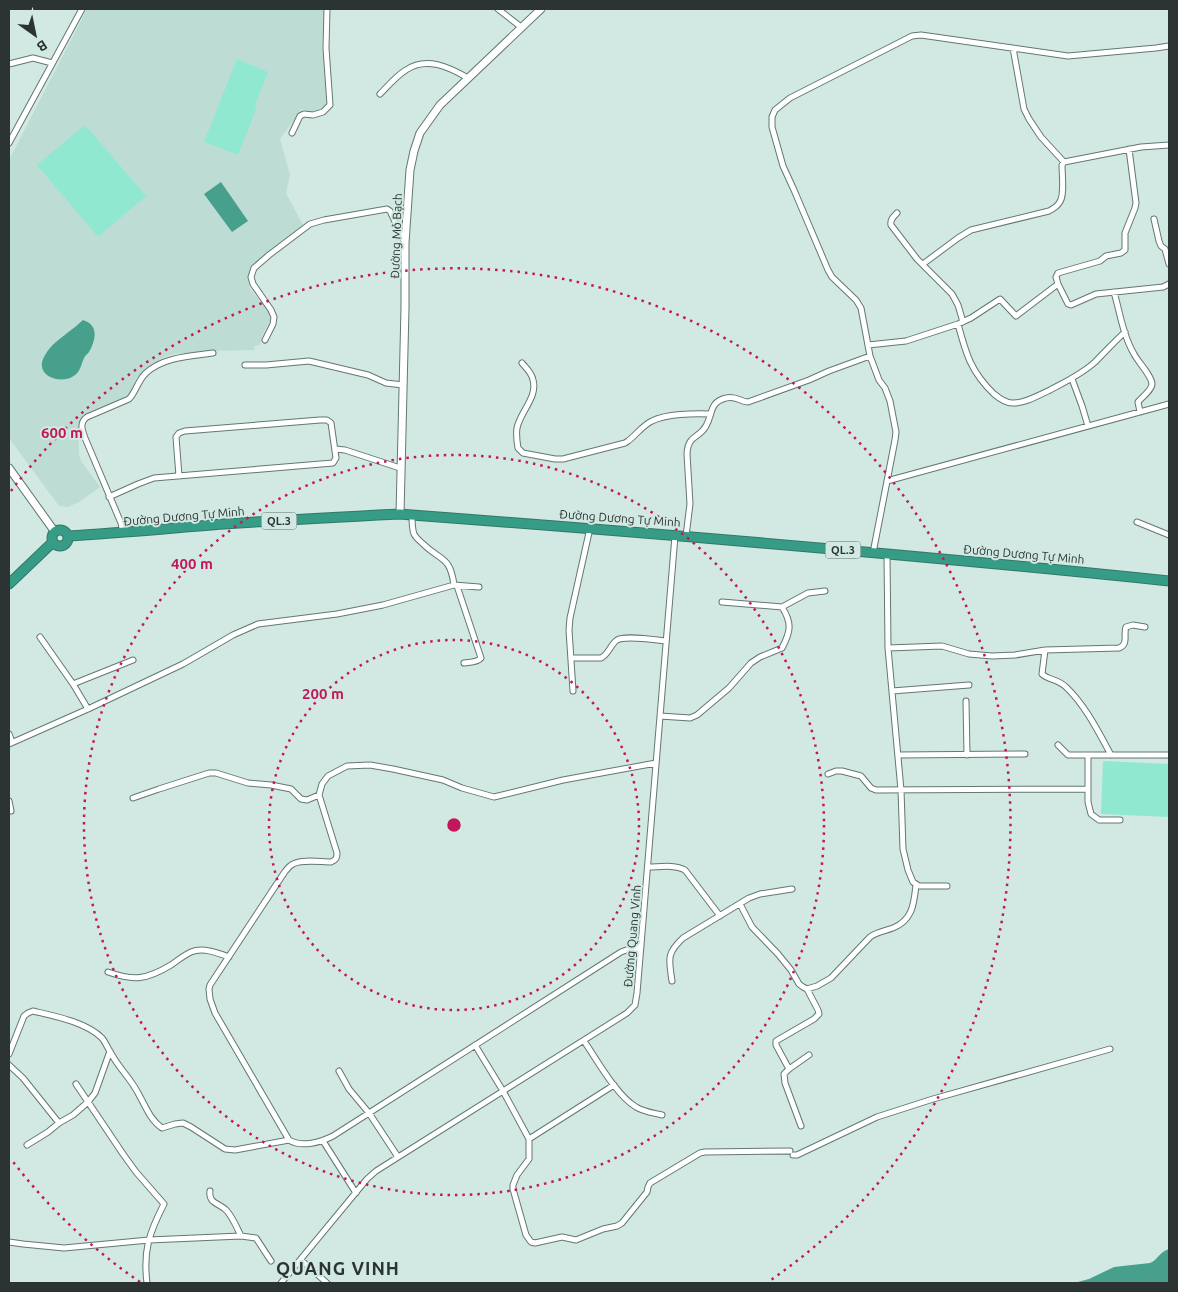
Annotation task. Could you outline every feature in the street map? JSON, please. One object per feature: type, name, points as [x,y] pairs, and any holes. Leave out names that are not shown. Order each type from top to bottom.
[{"type":"highway","name":"Đường Dương Tự Minh","points":[[68,536],[224,524],[400,514],[675,535],[1169,581]]},
{"type":"highway","name":"QL.3","points":[[9,584],[53,542],[59,546],[64,546],[67,543],[68,536],[66,532],[58,530],[55,532]]},
{"type":"highway","points":[[53,542],[52,538],[55,532]]},
{"type":"street","points":[[9,143],[82,9]]},
{"type":"street","points":[[292,133],[300,116],[323,112],[330,105],[326,48],[327,9]]},
{"type":"street","points":[[498,9],[522,27]]},
{"type":"street","name":"Đường Mỏ Bạch","points":[[400,514],[405,243],[410,170],[414,151],[420,133],[440,105],[541,9]]},
{"type":"street","points":[[873,553],[896,432],[890,401],[885,388],[879,380],[870,356],[861,308],[851,294],[832,277],[828,270],[783,166],[772,127],[772,117],[776,110],[790,98],[912,36],[921,35],[1072,56],[1169,46]]},
{"type":"street","points":[[1013,48],[1024,109],[1041,136],[1064,162]]},
{"type":"street","points":[[9,64],[33,58],[52,63]]},
{"type":"street","points":[[380,94],[406,69],[420,64],[439,65],[455,70],[468,78]]},
{"type":"street","points":[[1064,162],[1152,145],[1169,145]]},
{"type":"street","points":[[1129,149],[1136,203],[1125,233],[1125,250],[1121,253],[1106,256],[1100,261],[1058,273],[1056,277],[1058,284],[1069,305],[1096,294],[1163,287],[1169,284]]},
{"type":"street","points":[[923,264],[971,230],[1049,211],[1059,204],[1062,198],[1062,166],[1064,162]]},
{"type":"street","points":[[265,340],[274,317],[253,284],[254,268],[269,254],[310,224],[331,218],[387,209],[390,211],[405,243]]},
{"type":"street","points":[[897,212],[892,218],[891,225],[923,264],[952,294],[958,305],[964,349],[969,362],[985,385],[998,397],[1007,402],[1015,404],[1025,401],[1072,379],[1094,364],[1103,352],[1125,332]]},
{"type":"street","points":[[1154,219],[1159,242],[1166,250],[1169,264]]},
{"type":"street","points":[[868,345],[906,341],[960,323],[1000,299],[1016,316],[1058,284]]},
{"type":"street","points":[[1114,292],[1133,353],[1152,383],[1151,387],[1138,402],[1140,412]]},
{"type":"street","points":[[123,533],[121,523],[82,428],[83,420],[129,399],[144,374],[156,366],[174,359],[213,353]]},
{"type":"street","points":[[686,536],[690,504],[687,447],[694,437],[704,429],[716,402],[735,397],[748,402],[870,356]]},
{"type":"street","points":[[245,365],[309,361],[368,375],[386,383],[403,385]]},
{"type":"street","points":[[522,363],[534,380],[532,396],[516,430],[518,448],[523,453],[555,459],[570,458],[625,443],[648,423],[657,419],[683,414],[710,414]]},
{"type":"street","points":[[1072,379],[1088,426]]},
{"type":"street","points":[[887,482],[1169,404]]},
{"type":"street","points":[[109,497],[154,478],[179,476],[329,464],[333,463],[336,458],[331,423],[327,420],[179,433],[176,437],[179,476]]},
{"type":"street","points":[[335,449],[345,450],[400,468]]},
{"type":"street","points":[[9,468],[55,532]]},
{"type":"street","points":[[412,515],[414,535],[442,558],[452,571],[455,585],[481,658],[476,662],[464,663]]},
{"type":"street","points":[[1136,522],[1169,535]]},
{"type":"street","points":[[573,690],[570,618],[590,528]]},
{"type":"street","name":"Đường Quang Vinh","points":[[281,1283],[367,1179],[376,1171],[628,1013],[635,1005],[675,535]]},
{"type":"street","points":[[807,989],[831,978],[870,937],[901,923],[913,908],[916,884],[904,859],[901,790],[888,648],[887,554]]},
{"type":"street","points":[[9,734],[11,743],[88,710],[183,664],[233,634],[258,624],[337,614],[383,605],[455,585],[479,587]]},
{"type":"street","points":[[722,602],[782,607],[808,593],[825,591]]},
{"type":"street","points":[[660,716],[690,718],[697,715],[729,688],[751,663],[782,648],[790,623],[782,607]]},
{"type":"street","points":[[888,648],[942,646],[969,654],[992,656],[1015,655],[1045,650],[1119,648],[1125,642],[1126,627],[1133,625],[1145,627]]},
{"type":"street","points":[[40,637],[73,684],[88,710]]},
{"type":"street","points":[[571,658],[601,658],[605,656],[613,643],[623,638],[666,641]]},
{"type":"street","points":[[1045,650],[1042,671],[1044,676],[1060,682],[1076,698],[1111,755]]},
{"type":"street","points":[[73,684],[133,660]]},
{"type":"street","points":[[892,691],[969,685]]},
{"type":"street","points":[[966,701],[968,755]]},
{"type":"street","points":[[1058,745],[1068,755],[1169,754]]},
{"type":"street","points":[[898,755],[1026,754]]},
{"type":"street","points":[[1088,755],[1089,810],[1099,820],[1120,820]]},
{"type":"street","points":[[641,947],[629,948],[621,952],[333,1136],[323,1141],[299,1144],[290,1140],[215,1013],[210,999],[210,985],[290,866],[300,862],[331,862],[337,858],[319,795],[322,784],[328,776],[347,766],[370,765],[443,780],[462,788],[494,797],[563,780],[656,763]]},
{"type":"street","points":[[828,774],[836,771],[861,776],[876,790],[1088,789]]},
{"type":"street","points":[[134,798],[159,788],[209,773],[216,773],[248,783],[291,789],[301,799],[306,800],[319,795]]},
{"type":"street","points":[[9,801],[11,811]]},
{"type":"street","points":[[648,867],[676,867],[685,870],[720,916]]},
{"type":"street","points":[[916,884],[919,886],[947,886]]},
{"type":"street","points":[[672,981],[670,954],[674,947],[684,938],[749,898],[760,894],[792,889]]},
{"type":"street","points":[[740,904],[752,927],[778,954],[800,984],[807,989],[818,1010],[819,1014],[814,1019],[777,1039],[775,1042],[789,1069]]},
{"type":"street","points":[[108,972],[125,978],[150,976],[191,952],[199,950],[229,957]]},
{"type":"street","points":[[9,1054],[24,1016],[28,1013],[33,1012],[65,1018],[91,1030],[101,1037],[138,1092],[152,1119],[162,1128],[183,1123],[226,1149],[235,1150],[290,1140]]},
{"type":"street","points":[[584,1040],[622,1096],[636,1107],[662,1115]]},
{"type":"street","points":[[475,1045],[529,1139],[528,1159],[514,1180],[513,1190],[526,1236],[531,1242],[562,1237],[576,1240],[603,1229],[617,1226],[622,1223],[647,1192],[650,1183],[700,1153],[792,1153],[797,1155],[877,1116],[1110,1049]]},
{"type":"street","points":[[27,1145],[73,1115],[88,1102],[95,1093],[110,1051]]},
{"type":"street","points":[[801,1126],[784,1074],[809,1055]]},
{"type":"street","points":[[9,1065],[24,1078],[59,1123]]},
{"type":"street","points":[[339,1070],[349,1089],[369,1113],[398,1158]]},
{"type":"street","points":[[76,1084],[136,1172],[164,1204],[151,1231],[149,1240],[146,1256],[147,1283]]},
{"type":"street","points":[[529,1139],[614,1084]]},
{"type":"street","points":[[323,1141],[356,1192]]},
{"type":"street","points":[[210,1191],[209,1196],[211,1200],[227,1210],[241,1236]]},
{"type":"street","points":[[9,1242],[64,1248],[149,1240],[241,1236],[256,1238],[271,1261]]},
{"type":"street","points":[[301,1260],[328,1283]]},
{"type":"shaded area","points":[[87,9],[324,9],[322,48],[327,104],[322,110],[313,112],[302,109],[280,139],[290,175],[286,193],[303,225],[256,262],[248,279],[250,289],[269,311],[270,320],[260,345],[254,346],[255,350],[173,354],[163,358],[149,366],[136,379],[130,396],[83,417],[78,424],[79,454],[81,461],[100,487],[79,502],[68,507],[59,506],[9,438],[9,160]]},
{"type":"shaded area","points":[[237,59],[268,72],[255,105],[257,107],[238,155],[204,142]]},
{"type":"shaded area","points":[[85,125],[146,196],[98,237],[37,165]]},
{"type":"shaded area","points":[[221,182],[248,221],[232,232],[204,194]]},
{"type":"shaded area","points":[[83,320],[92,325],[95,333],[89,352],[84,358],[80,369],[73,377],[66,379],[53,378],[47,375],[43,370],[42,364],[46,353],[56,342]]},
{"type":"shaded area","points":[[1103,761],[1169,764],[1169,817],[1101,814]]},
{"type":"shaded area","points":[[1169,1249],[1169,1283],[1074,1283],[1089,1279],[1114,1267],[1150,1263]]},
{"type":"district","name":"QUANG VINH","points":[[338,1268]]}]
